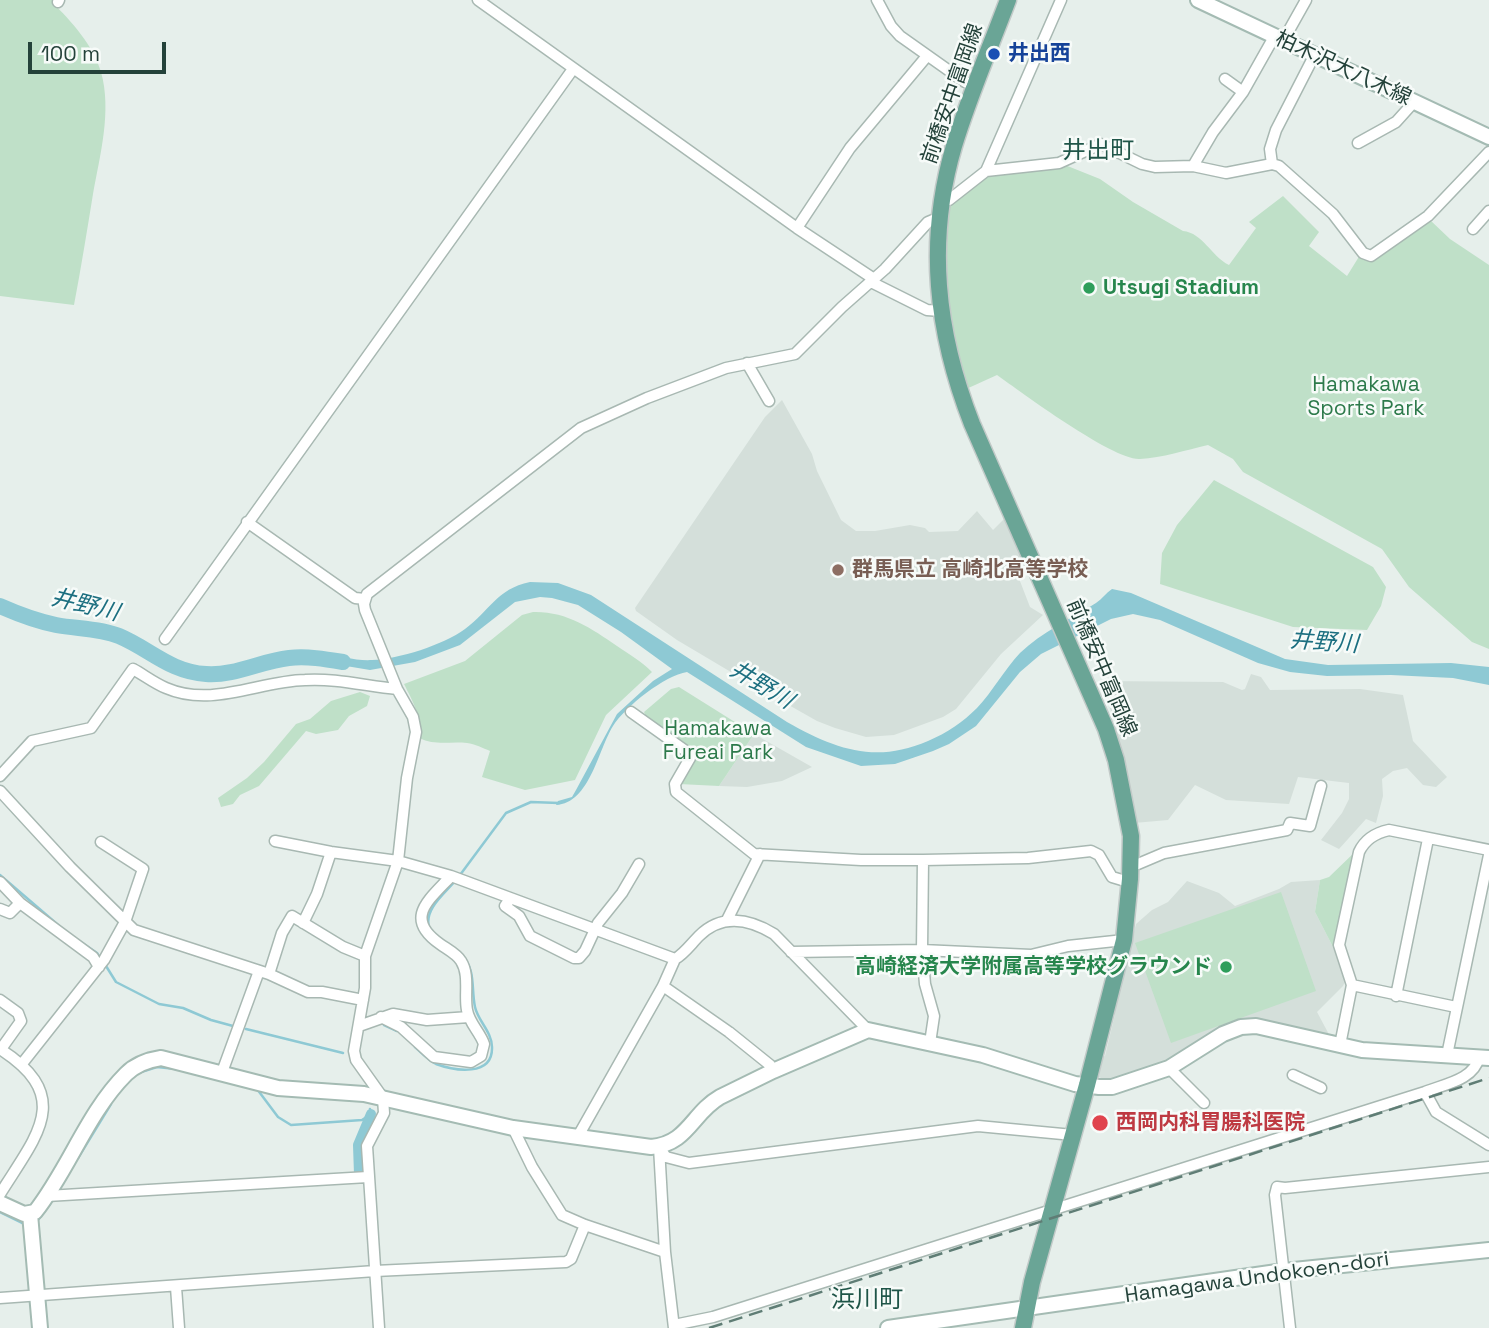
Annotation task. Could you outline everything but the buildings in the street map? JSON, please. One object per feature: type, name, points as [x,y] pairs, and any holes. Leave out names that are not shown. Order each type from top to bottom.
[{"type":"main road","name":"前橋安中富岡線","points":[[1008,0],[955,143],[941,210],[937,270],[944,335],[963,402],[1095,702],[1116,760],[1131,836],[1124,940],[1026,1308],[1023,1328]]},
{"type":"street","points":[[478,0],[873,281],[927,310],[941,311]]},
{"type":"street","points":[[877,0],[894,30],[965,82],[976,86]]},
{"type":"street","points":[[379,1328],[367,1146],[384,1113],[383,1098],[354,1058],[365,988],[365,956],[398,861],[407,778],[416,732],[414,717],[391,676],[365,610],[365,599],[371,590],[581,428],[647,398],[726,368],[795,354],[842,307],[873,281],[949,200],[986,171],[1061,0]]},
{"type":"street","name":"柏木沢大八木線","points":[[1198,0],[1489,136]]},
{"type":"street","points":[[1193,166],[1213,132],[1306,0]]},
{"type":"street","points":[[797,228],[849,148],[927,56]]},
{"type":"street","points":[[1272,164],[1270,149],[1276,130],[1314,56]]},
{"type":"street","points":[[165,639],[573,69]]},
{"type":"street","points":[[1225,79],[1243,92]]},
{"type":"street","points":[[1358,143],[1396,122],[1414,102]]},
{"type":"street","points":[[986,171],[1052,165],[1101,144],[1142,164],[1155,167],[1193,166],[1226,173],[1272,164],[1279,166],[1333,214],[1363,253],[1371,256],[1428,216],[1489,152]]},
{"type":"street","points":[[1472,229],[1489,211]]},
{"type":"street","points":[[747,363],[769,401]]},
{"type":"street","points":[[247,522],[355,598],[365,599]]},
{"type":"street","points":[[0,776],[32,741],[91,728],[133,669],[167,689],[188,694],[225,695],[307,679],[397,689]]},
{"type":"street","points":[[634,709],[690,754],[674,786],[679,795],[750,852],[760,854],[860,860],[1027,858],[1091,851],[1099,855],[1112,877],[1122,880],[1130,872],[1164,853],[1287,830],[1290,823],[1310,825],[1321,786]]},
{"type":"street","points":[[0,792],[134,930],[264,973],[308,992],[363,1000]]},
{"type":"street","points":[[1340,1045],[1352,985],[1339,945],[1361,848],[1374,835],[1389,830],[1489,852],[1447,1055]]},
{"type":"street","points":[[1396,996],[1428,839]]},
{"type":"street","points":[[275,841],[398,861],[456,878],[675,959]]},
{"type":"street","points":[[21,1065],[99,967],[125,922],[144,869],[101,842]]},
{"type":"street","points":[[303,923],[317,894],[331,852]]},
{"type":"street","points":[[727,920],[760,854]]},
{"type":"street","points":[[923,859],[922,950],[925,984],[934,1016],[930,1043]]},
{"type":"street","points":[[510,899],[505,906],[519,916],[530,936],[579,958],[639,864]]},
{"type":"street","points":[[381,1017],[401,1027],[434,1057],[471,1062],[481,1056],[484,1044],[469,1017],[466,975],[462,962],[422,927],[425,905],[456,878]]},
{"type":"street","points":[[0,883],[20,903],[93,957],[99,967]]},
{"type":"street","points":[[0,909],[10,913],[20,903]]},
{"type":"street","points":[[221,1075],[264,973],[292,916],[343,947],[365,956]]},
{"type":"street","points":[[577,1138],[663,986],[675,959],[713,924],[727,920],[766,929],[868,1030],[983,1055],[1075,1084],[1112,1087],[1170,1068],[1223,1034],[1241,1027],[1270,1027],[1362,1050],[1484,1057]]},
{"type":"street","points":[[791,952],[922,950],[1031,956],[1068,946],[1124,940]]},
{"type":"street","points":[[1352,985],[1456,1007]]},
{"type":"street","points":[[663,986],[729,1032],[770,1065],[773,1071]]},
{"type":"street","points":[[0,1000],[18,1013],[21,1021],[1,1049],[21,1065],[40,1087],[43,1105],[36,1135],[0,1194]]},
{"type":"street","points":[[359,1026],[381,1017],[399,1014],[427,1020],[469,1017]]},
{"type":"street","points":[[0,1203],[17,1211],[30,1214],[35,1212],[106,1098],[127,1072],[145,1062],[160,1058],[278,1088],[383,1098],[513,1128],[642,1147],[659,1147],[680,1137],[712,1101],[868,1030]]},
{"type":"street","points":[[659,1147],[664,1252],[674,1327],[713,1317],[1425,1092],[1469,1075],[1484,1057]]},
{"type":"street","points":[[1170,1068],[1204,1104]]},
{"type":"street","points":[[1293,1075],[1321,1088]]},
{"type":"street","points":[[1425,1092],[1436,1112],[1489,1145]]},
{"type":"street","points":[[659,1147],[666,1157],[689,1163],[978,1126],[1073,1135]]},
{"type":"street","points":[[513,1128],[532,1167],[562,1215],[585,1226],[664,1252]]},
{"type":"street","points":[[1290,1328],[1275,1195],[1277,1186],[1285,1188],[1489,1167]]},
{"type":"street","points":[[47,1196],[368,1177]]},
{"type":"street","points":[[30,1214],[40,1328]]},
{"type":"street","points":[[0,1297],[176,1287],[375,1271],[566,1262],[571,1259],[585,1226]]},
{"type":"street","name":"Hamagawa Undokoen-dori","points":[[888,1328],[1284,1271],[1489,1250]]},
{"type":"street","points":[[176,1287],[179,1328]]},
{"type":"shaded area","name":"群馬県立 高崎北高等学校","points":[[782,400],[812,454],[817,471],[841,520],[856,531],[910,525],[925,528],[929,532],[958,531],[977,511],[993,530],[1004,519],[1021,557],[1013,563],[1030,607],[1043,615],[1001,654],[956,709],[943,717],[894,735],[866,737],[835,728],[817,721],[741,678],[677,640],[636,611],[635,608],[765,417]]},
{"type":"shaded area","points":[[1251,674],[1261,677],[1270,690],[1360,689],[1403,695],[1413,741],[1447,777],[1436,787],[1423,785],[1407,768],[1393,771],[1382,779],[1383,796],[1376,823],[1366,819],[1339,849],[1321,840],[1342,813],[1349,799],[1349,783],[1298,777],[1289,804],[1226,800],[1195,785],[1168,820],[1134,823],[1114,719],[1099,681],[1223,682],[1242,690],[1245,689]]},
{"type":"shaded area","points":[[754,734],[812,767],[782,781],[747,787],[719,786]]},
{"type":"shaded area","points":[[1320,880],[1315,912],[1346,979],[1343,986],[1317,1012],[1332,1040],[1259,1022],[1167,1065],[1115,1080],[1099,1077],[1101,1057],[1105,1056],[1115,1014],[1113,1012],[1136,924],[1152,910],[1168,902],[1187,881],[1219,893],[1235,906],[1291,882]]},
{"type":"green space","points":[[0,0],[53,0],[87,43],[101,72],[105,102],[104,133],[74,305],[0,296]]},
{"type":"green space","name":"Hamakawa Sports Park","points":[[1065,165],[1100,179],[1133,202],[1196,236],[1229,265],[1256,228],[1249,222],[1283,196],[1319,232],[1309,246],[1347,276],[1360,255],[1373,260],[1430,220],[1450,239],[1489,265],[1489,649],[1472,642],[1409,587],[1382,549],[1243,472],[1233,459],[1208,445],[1157,457],[1127,457],[1090,438],[997,375],[964,390],[951,349],[947,313],[944,249],[946,214],[950,203],[986,176]]},
{"type":"green space","points":[[1214,480],[1373,567],[1386,587],[1381,606],[1367,630],[1293,627],[1160,584],[1162,553],[1177,525]]},
{"type":"green space","points":[[533,612],[556,614],[588,627],[652,672],[606,715],[575,780],[525,790],[482,777],[490,751],[470,744],[437,743],[419,738],[418,716],[404,684],[465,661],[522,615]]},
{"type":"green space","name":"Hamakawa Fureai Park","points":[[679,687],[754,734],[719,786],[679,784],[695,759],[695,754],[647,719],[644,712],[671,689]]},
{"type":"green space","points":[[360,692],[370,696],[367,706],[349,716],[338,730],[316,734],[306,731],[259,786],[240,795],[233,804],[221,807],[218,798],[247,778],[264,762],[296,724],[310,719],[331,701]]},
{"type":"green space","points":[[1357,850],[1334,949],[1315,912],[1320,880],[1329,877]]},
{"type":"green space","name":"高崎経済大学附属高等学校グラウンド","points":[[1281,892],[1316,991],[1171,1043],[1135,943]]},
{"type":"water","points":[[530,582],[558,583],[591,595],[787,722],[839,746],[873,752],[909,748],[954,727],[977,708],[1029,645],[1096,603],[1112,589],[1131,593],[1285,659],[1328,665],[1451,663],[1489,667],[1489,685],[1453,678],[1327,676],[1290,672],[1258,663],[1160,620],[1133,614],[1111,619],[1041,654],[1020,672],[976,726],[949,744],[895,764],[861,766],[806,747],[687,672],[678,674],[646,693],[619,718],[585,785],[568,802],[556,805],[558,801],[572,797],[617,714],[653,681],[672,669],[578,605],[540,597],[515,602],[460,645],[415,662],[370,670],[322,662],[323,653],[372,660],[395,657],[433,646],[465,629],[501,595],[518,585]]},
{"type":"waterway","name":"井野川","points":[[0,606],[49,623],[111,633],[171,665],[193,672],[227,673],[296,657],[343,662]]},
{"type":"waterway","points":[[460,875],[506,813],[531,802],[559,803]]},
{"type":"waterway","points":[[0,875],[64,930]]},
{"type":"waterway","points":[[429,927],[432,908],[456,880]]},
{"type":"waterway","points":[[75,938],[100,958]]},
{"type":"waterway","points":[[415,1047],[433,1062],[453,1069],[480,1067],[491,1057],[491,1042],[477,1012],[471,974],[463,956]]},
{"type":"waterway","points":[[106,966],[116,982],[159,1004],[183,1008],[233,1026]]},
{"type":"waterway","points":[[384,1025],[397,1031]]},
{"type":"waterway","points":[[246,1029],[343,1053]]},
{"type":"waterway","points":[[138,1073],[157,1067],[176,1069]]},
{"type":"waterway","points":[[257,1089],[278,1117],[291,1125],[362,1120],[371,1114],[370,1109]]},
{"type":"waterway","points":[[78,1158],[111,1104]]},
{"type":"waterway","points":[[359,1174],[358,1145],[371,1114]]},
{"type":"waterway","points":[[38,1220],[50,1204]]},
{"type":"waterway","points":[[0,1212],[24,1224]]},
{"type":"railway","points":[[709,1328],[1489,1078]]},
{"type":"place","name":"井出西","points":[[994,54]]},
{"type":"place","name":"Utsugi Stadium","points":[[1089,288]]},
{"type":"place","name":"群馬県立 高崎北高等学校","points":[[838,570]]},
{"type":"place","name":"高崎経済大学附属高等学校グラウンド","points":[[1226,967]]},
{"type":"place","name":"西岡内科胃腸科医院","points":[[1100,1123]]},
{"type":"district","name":"井出町","points":[[1098,151]]},
{"type":"district","name":"浜川町","points":[[867,1300]]}]
